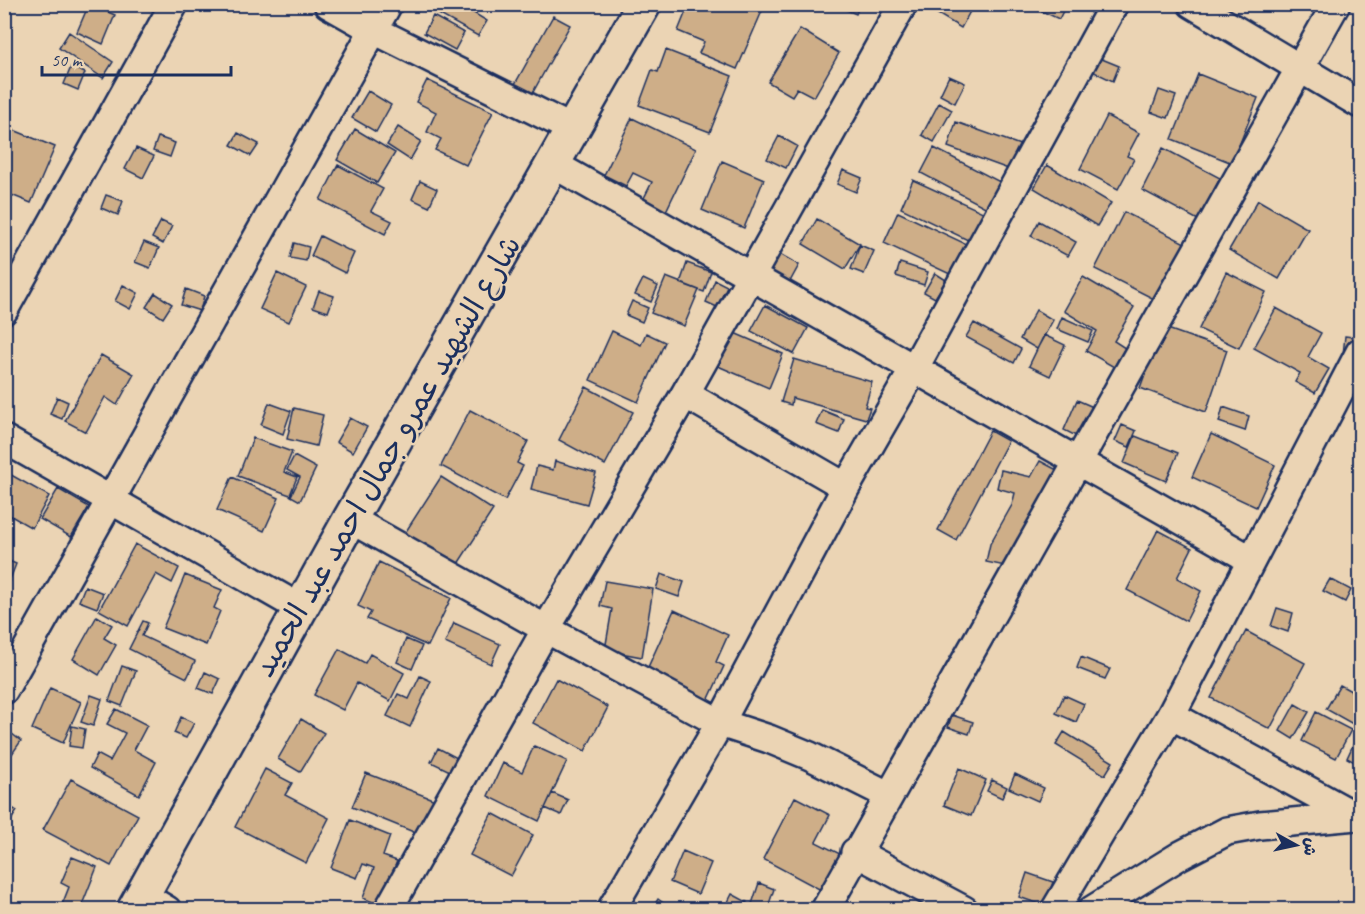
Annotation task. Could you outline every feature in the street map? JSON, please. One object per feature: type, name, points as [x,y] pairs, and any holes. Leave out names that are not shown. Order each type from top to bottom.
[{"type":"street","points":[[4,310],[174,4]]},
{"type":"street","points":[[328,4],[374,30],[572,129]]},
{"type":"street","points":[[4,690],[388,4]]},
{"type":"street","name":"شارع الشهيد عمرو جمال احمد عبد الحميد","points":[[148,905],[300,608],[644,4]]},
{"type":"street","points":[[388,909],[546,629],[686,394],[903,4]]},
{"type":"street","points":[[611,909],[720,723],[846,487],[914,369],[1114,4]]},
{"type":"street","points":[[1192,4],[1360,104]]},
{"type":"street","points":[[825,909],[855,852],[1336,4]]},
{"type":"street","points":[[553,165],[1250,559]]},
{"type":"street","points":[[1055,909],[1171,715],[1250,559],[1360,352]]},
{"type":"street","points":[[686,394],[846,487]]},
{"type":"street","points":[[4,439],[300,608]]},
{"type":"street","points":[[350,519],[720,723],[769,739],[810,756],[888,795]]},
{"type":"street","points":[[1171,715],[1359,814]]},
{"type":"street","points":[[1092,909],[1181,855],[1227,831],[1359,814]]},
{"type":"street","points":[[855,852],[964,909]]},
{"type":"building","points":[[89,4],[115,15],[103,44],[77,32]]},
{"type":"building","points":[[433,4],[459,4],[487,21],[478,36],[431,10]]},
{"type":"building","points":[[463,4],[481,4],[477,12]]},
{"type":"building","points":[[540,4],[554,4],[551,10]]},
{"type":"building","points":[[689,4],[752,4],[763,9],[737,69],[699,53],[704,42],[678,31]]},
{"type":"building","points":[[833,4],[860,4],[856,14]]},
{"type":"building","points":[[921,4],[974,4],[961,28]]},
{"type":"building","points":[[1040,4],[1060,4],[1065,7],[1059,19],[1037,9]]},
{"type":"building","points":[[433,16],[464,33],[455,50],[424,33]]},
{"type":"building","points":[[553,16],[570,25],[532,94],[515,84]]},
{"type":"building","points":[[800,29],[839,53],[814,97],[797,88],[792,96],[768,82]]},
{"type":"building","points":[[69,32],[113,62],[103,78],[59,48]]},
{"type":"building","points":[[666,50],[732,76],[710,132],[639,105],[652,70],[658,72]]},
{"type":"building","points":[[1097,57],[1119,66],[1113,81],[1090,70]]},
{"type":"building","points":[[71,67],[85,73],[78,90],[64,84]]},
{"type":"building","points":[[1198,74],[1258,98],[1232,163],[1172,139]]},
{"type":"building","points":[[949,76],[965,83],[955,103],[940,95]]},
{"type":"building","points":[[427,80],[493,112],[466,165],[435,150],[441,139],[427,132],[436,112],[416,102]]},
{"type":"building","points":[[1159,90],[1176,96],[1168,118],[1151,112]]},
{"type":"building","points":[[368,91],[391,105],[376,132],[352,118]]},
{"type":"building","points":[[939,103],[952,110],[934,142],[922,135]]},
{"type":"building","points":[[1107,116],[1139,133],[1127,156],[1134,159],[1118,189],[1080,169]]},
{"type":"building","points":[[632,118],[696,149],[666,211],[643,200],[652,182],[633,173],[626,186],[604,175]]},
{"type":"building","points":[[956,122],[1020,145],[1011,170],[948,147]]},
{"type":"building","points":[[4,126],[55,147],[31,203],[4,192]]},
{"type":"building","points":[[398,127],[421,141],[410,160],[387,145]]},
{"type":"building","points":[[355,129],[395,153],[377,183],[337,160]]},
{"type":"building","points":[[238,133],[259,144],[251,156],[231,145]]},
{"type":"building","points":[[779,136],[797,146],[786,168],[767,159]]},
{"type":"building","points":[[158,137],[175,143],[170,157],[153,151]]},
{"type":"building","points":[[136,148],[154,156],[143,178],[125,169]]},
{"type":"building","points":[[934,148],[1000,182],[987,208],[921,173]]},
{"type":"building","points":[[1163,148],[1220,178],[1198,220],[1142,190]]},
{"type":"building","points":[[722,161],[764,179],[744,228],[702,210]]},
{"type":"building","points":[[338,165],[383,189],[371,211],[392,221],[385,234],[320,200]]},
{"type":"building","points":[[1047,165],[1111,203],[1097,226],[1034,188]]},
{"type":"building","points":[[843,170],[862,178],[856,192],[837,184]]},
{"type":"building","points":[[913,180],[985,213],[972,242],[901,208]]},
{"type":"building","points":[[420,181],[437,189],[429,207],[412,199]]},
{"type":"building","points":[[106,195],[123,201],[118,215],[101,208]]},
{"type":"building","points":[[1258,200],[1308,229],[1279,279],[1229,250]]},
{"type":"building","points":[[898,212],[966,244],[952,275],[884,243]]},
{"type":"building","points":[[1124,212],[1185,243],[1156,300],[1095,269]]},
{"type":"building","points":[[817,219],[860,244],[845,269],[803,244]]},
{"type":"building","points":[[161,221],[172,226],[163,244],[152,238]]},
{"type":"building","points":[[1039,221],[1076,242],[1068,256],[1031,236]]},
{"type":"building","points":[[320,236],[354,253],[345,273],[311,256]]},
{"type":"building","points":[[144,242],[159,248],[150,268],[135,262]]},
{"type":"building","points":[[294,243],[309,247],[306,261],[290,258]]},
{"type":"building","points":[[860,245],[874,251],[864,274],[851,269]]},
{"type":"building","points":[[778,253],[799,265],[787,287],[766,276]]},
{"type":"building","points":[[687,263],[711,272],[704,292],[680,283]]},
{"type":"building","points":[[900,263],[928,272],[924,285],[896,276]]},
{"type":"building","points":[[1226,272],[1266,292],[1239,348],[1199,329]]},
{"type":"building","points":[[277,273],[306,287],[289,322],[260,309]]},
{"type":"building","points":[[935,273],[946,280],[935,298],[924,292]]},
{"type":"building","points":[[666,277],[699,290],[684,326],[651,313]]},
{"type":"building","points":[[1083,277],[1134,307],[1114,341],[1125,348],[1114,367],[1086,351],[1097,331],[1064,311]]},
{"type":"building","points":[[643,279],[658,286],[651,302],[635,295]]},
{"type":"building","points":[[715,280],[727,286],[717,307],[706,302]]},
{"type":"building","points":[[123,285],[138,293],[130,309],[115,301]]},
{"type":"building","points":[[186,289],[204,296],[200,311],[181,305]]},
{"type":"building","points":[[319,291],[334,296],[328,312],[313,307]]},
{"type":"building","points":[[155,293],[172,304],[163,318],[146,307]]},
{"type":"building","points":[[632,301],[648,308],[642,322],[626,315]]},
{"type":"building","points":[[765,305],[808,328],[794,354],[751,331]]},
{"type":"building","points":[[1276,308],[1321,333],[1308,357],[1329,369],[1315,393],[1295,382],[1300,373],[1254,348]]},
{"type":"building","points":[[1036,310],[1053,320],[1037,349],[1020,339]]},
{"type":"building","points":[[1062,317],[1093,331],[1088,342],[1057,329]]},
{"type":"building","points":[[974,323],[1021,349],[1014,363],[966,337]]},
{"type":"building","points":[[1162,327],[1227,350],[1206,412],[1140,388]]},
{"type":"building","points":[[612,331],[641,345],[646,333],[665,342],[638,402],[590,380]]},
{"type":"building","points":[[732,332],[783,354],[769,388],[718,366]]},
{"type":"building","points":[[1044,335],[1065,345],[1050,376],[1029,366]]},
{"type":"building","points":[[1345,336],[1360,338],[1356,367],[1342,364]]},
{"type":"building","points":[[101,355],[134,374],[117,405],[105,397],[86,432],[65,421]]},
{"type":"building","points":[[794,359],[872,382],[865,407],[870,408],[866,419],[792,398],[791,405],[781,402]]},
{"type":"building","points":[[586,387],[633,412],[605,465],[559,440]]},
{"type":"building","points":[[57,397],[68,402],[62,419],[50,414]]},
{"type":"building","points":[[1077,400],[1093,407],[1080,438],[1064,430]]},
{"type":"building","points":[[269,403],[291,411],[283,434],[261,425]]},
{"type":"building","points":[[1223,407],[1249,416],[1245,431],[1219,422]]},
{"type":"building","points":[[294,408],[323,415],[316,446],[287,439]]},
{"type":"building","points":[[470,410],[528,441],[517,463],[523,466],[505,500],[441,466]]},
{"type":"building","points":[[822,410],[844,419],[839,433],[816,424]]},
{"type":"building","points":[[350,418],[367,427],[353,452],[336,442]]},
{"type":"building","points":[[1122,425],[1136,431],[1129,447],[1115,441]]},
{"type":"building","points":[[990,431],[1008,441],[956,540],[938,530]]},
{"type":"building","points":[[1211,434],[1275,465],[1256,507],[1192,477]]},
{"type":"building","points":[[1135,436],[1178,453],[1166,481],[1124,463]]},
{"type":"building","points":[[253,438],[292,452],[284,472],[297,477],[290,495],[238,476]]},
{"type":"building","points":[[294,456],[316,468],[300,501],[291,496],[300,477],[287,470]]},
{"type":"building","points":[[555,461],[596,473],[587,504],[531,489],[537,466],[553,470]]},
{"type":"building","points":[[1040,461],[1057,470],[1005,566],[986,562],[990,544],[1012,505],[1015,493],[997,488],[1001,470],[1031,477]]},
{"type":"building","points":[[4,471],[49,496],[32,528],[4,512]]},
{"type":"building","points":[[232,477],[279,498],[264,531],[217,510]]},
{"type":"building","points":[[441,477],[493,510],[454,570],[403,536]]},
{"type":"building","points":[[58,489],[89,507],[71,537],[40,519]]},
{"type":"building","points":[[1158,530],[1192,548],[1177,578],[1201,591],[1186,621],[1127,590]]},
{"type":"building","points":[[135,544],[179,568],[172,583],[156,574],[128,626],[99,610]]},
{"type":"building","points":[[4,559],[16,564],[4,595]]},
{"type":"building","points":[[379,562],[451,598],[428,646],[367,619],[371,612],[358,606]]},
{"type":"building","points":[[661,574],[684,582],[679,597],[656,589]]},
{"type":"building","points":[[185,575],[222,590],[214,608],[220,611],[206,645],[163,628]]},
{"type":"building","points":[[1330,579],[1351,590],[1345,602],[1323,591]]},
{"type":"building","points":[[605,581],[653,589],[642,657],[605,650],[612,609],[600,606]]},
{"type":"building","points":[[85,586],[103,593],[97,608],[79,601]]},
{"type":"building","points":[[1277,608],[1293,613],[1288,632],[1271,626]]},
{"type":"building","points":[[674,610],[728,635],[716,662],[724,666],[706,705],[644,676]]},
{"type":"building","points":[[97,616],[112,625],[104,638],[116,645],[99,675],[73,659]]},
{"type":"building","points":[[143,621],[148,623],[142,636],[195,661],[187,678],[129,649]]},
{"type":"building","points":[[454,623],[500,644],[491,664],[445,643]]},
{"type":"building","points":[[1246,631],[1305,663],[1270,729],[1211,698]]},
{"type":"building","points":[[406,639],[422,646],[412,669],[397,662]]},
{"type":"building","points":[[339,649],[365,663],[370,654],[404,673],[390,701],[357,683],[343,710],[314,695]]},
{"type":"building","points":[[1081,657],[1110,669],[1105,679],[1077,668]]},
{"type":"building","points":[[122,666],[136,671],[122,706],[109,701]]},
{"type":"building","points":[[205,672],[220,679],[213,694],[198,688]]},
{"type":"building","points":[[420,676],[431,681],[410,727],[387,716],[398,694],[409,699]]},
{"type":"building","points":[[556,679],[608,707],[585,751],[533,723]]},
{"type":"building","points":[[1340,685],[1360,696],[1360,728],[1326,709]]},
{"type":"building","points":[[50,688],[81,702],[63,743],[32,729]]},
{"type":"building","points":[[91,695],[102,699],[93,726],[81,722]]},
{"type":"building","points":[[1064,695],[1084,704],[1076,722],[1056,713]]},
{"type":"building","points":[[1295,704],[1309,712],[1293,739],[1280,731]]},
{"type":"building","points":[[116,709],[147,725],[134,750],[156,762],[139,795],[90,768],[97,754],[110,761],[125,733],[107,724]]},
{"type":"building","points":[[1316,712],[1351,730],[1336,758],[1302,741]]},
{"type":"building","points":[[952,715],[973,722],[969,734],[948,727]]},
{"type":"building","points":[[181,717],[194,723],[186,738],[174,733]]},
{"type":"building","points":[[301,719],[324,733],[300,772],[278,759]]},
{"type":"building","points":[[72,726],[85,729],[82,748],[69,746]]},
{"type":"building","points":[[7,730],[21,741],[5,764],[4,734]]},
{"type":"building","points":[[1360,730],[1360,765],[1347,758]]},
{"type":"building","points":[[1064,732],[1113,762],[1105,775],[1056,745]]},
{"type":"building","points":[[534,746],[567,761],[539,821],[488,796],[503,763],[522,772]]},
{"type":"building","points":[[438,748],[461,760],[454,773],[431,762]]},
{"type":"building","points":[[959,768],[986,780],[971,816],[944,805]]},
{"type":"building","points":[[265,769],[292,783],[285,795],[329,818],[306,863],[235,827]]},
{"type":"building","points":[[366,773],[435,800],[421,835],[352,807]]},
{"type":"building","points":[[1015,774],[1044,788],[1038,801],[1009,788]]},
{"type":"building","points":[[71,779],[138,815],[111,866],[43,830]]},
{"type":"building","points":[[992,780],[1007,787],[1002,798],[987,791]]},
{"type":"building","points":[[552,793],[568,800],[561,815],[545,808]]},
{"type":"building","points":[[795,797],[830,815],[816,842],[840,854],[821,890],[763,859]]},
{"type":"building","points":[[4,803],[17,811],[4,831]]},
{"type":"building","points":[[492,813],[533,835],[511,876],[470,855]]},
{"type":"building","points":[[350,820],[390,836],[383,856],[397,861],[380,905],[363,898],[374,868],[363,864],[357,878],[331,868]]},
{"type":"building","points":[[683,851],[711,863],[698,894],[670,882]]},
{"type":"building","points":[[72,857],[97,867],[80,910],[60,910],[69,887],[61,883]]},
{"type":"building","points":[[1027,873],[1053,882],[1045,906],[1019,897]]},
{"type":"building","points":[[759,883],[774,889],[768,907],[776,910],[750,910]]},
{"type":"building","points":[[732,894],[747,902],[743,910],[724,910]]},
{"type":"building","points":[[658,899],[673,910],[651,910]]}]
